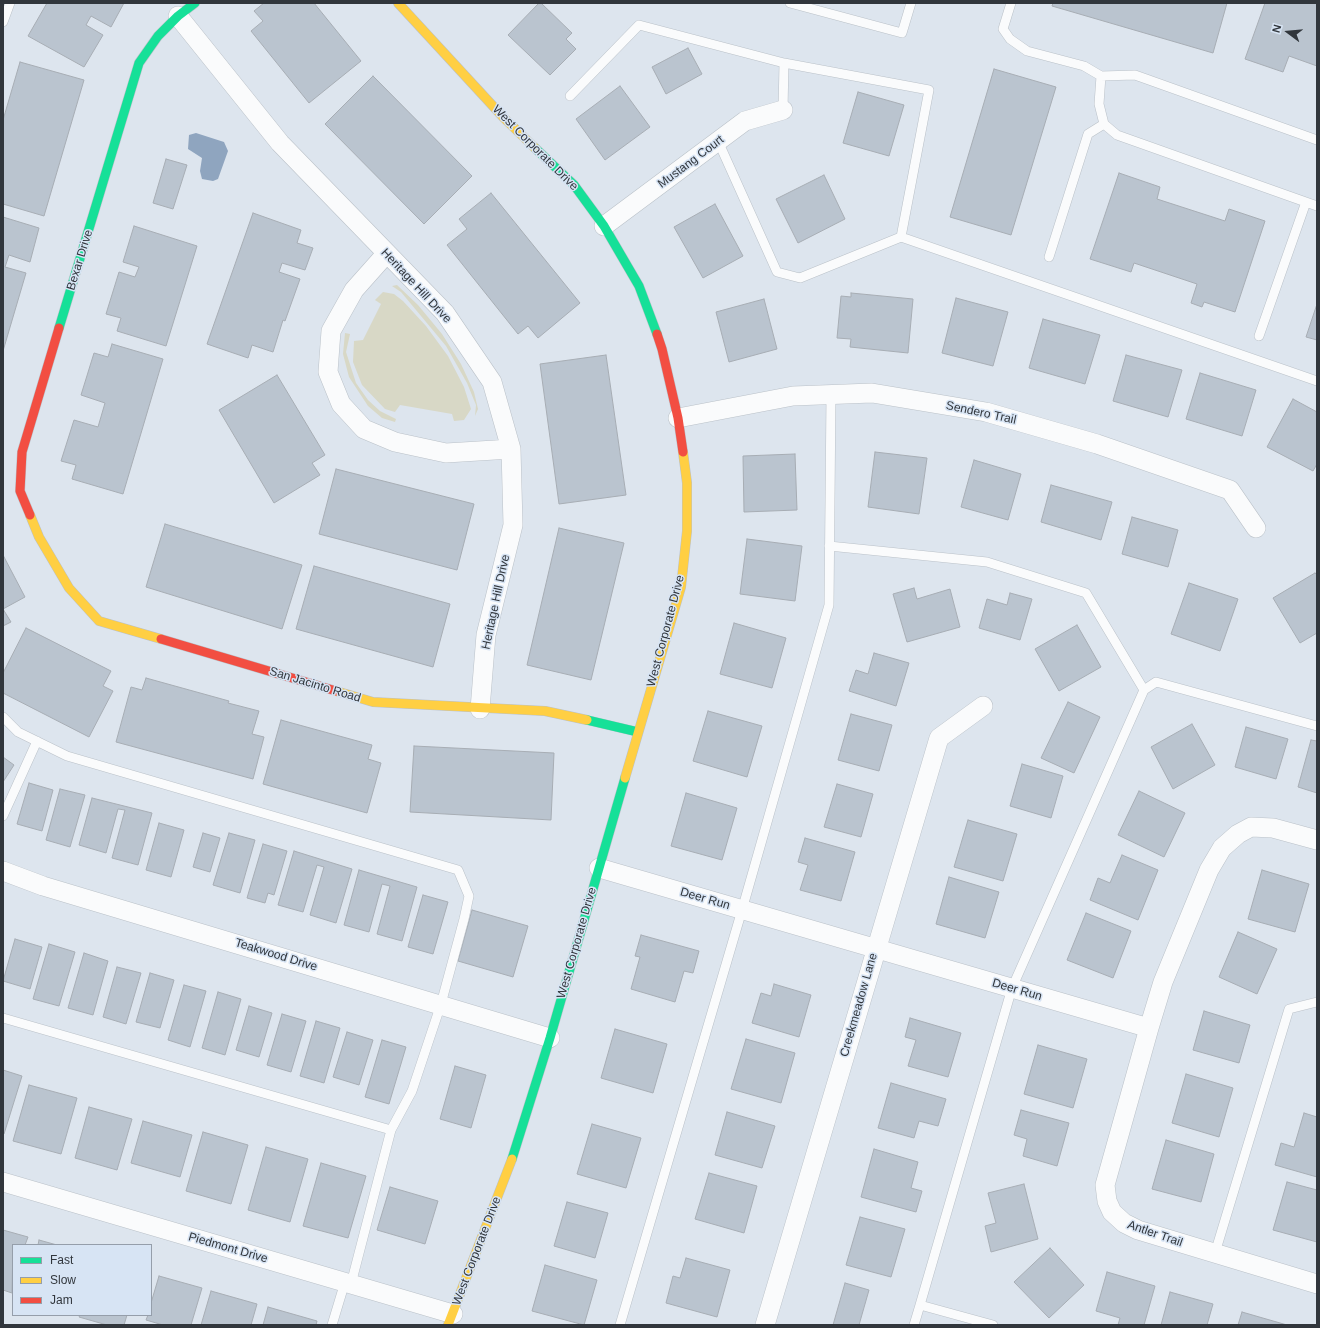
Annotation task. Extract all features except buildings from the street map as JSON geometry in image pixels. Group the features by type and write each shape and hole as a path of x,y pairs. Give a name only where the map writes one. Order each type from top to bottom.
{"street":[{"name":"Bexar Drive","path":"39,537 20,491 22,452 139,63 158,36 178,16 196,3"},
{"name":"West Corporate Drive","path":"398,3 504,118 574,185 604,226 639,286 662,349 678,418 687,483 687,531 681,587 550,1038 508,1170 450,1319"},
{"name":"Heritage Hill Drive","path":"178,16 280,143 386,254 445,313 492,382 511,448 513,525 486,635 480,709"},
{"name":"Mustang Court","path":"604,226 745,121 783,110"},
{"path":"386,254 354,290 331,331 328,372 341,404 364,429 395,442 446,453 511,448"},
{"name":"Sendero Trail","path":"678,418 793,396 872,393 986,412 1097,444 1230,490 1256,528"},
{"name":"San Jacinto Road","path":"39,537 69,588 99,621 373,702 480,709 545,711 638,732"},
{"name":"Creekmeadow Lane","path":"766,1325 939,738 983,706"},
{"path":"1148,1028 1163,982 1209,870 1222,848 1238,834 1251,827 1273,828 1317,840"},
{"name":"Deer Run","path":"599,868 1148,1028"},
{"name":"Teakwood Drive","path":"3,871 43,886 441,1004 550,1038"},
{"name":"Antler Trail","path":"1148,1028 1105,1185 1107,1201 1112,1212 1124,1223 1138,1230 1317,1284"},
{"name":"Piedmont Drive","path":"3,1182 348,1283 450,1319"}],"lane":[{"path":"3,22 10,3"},
{"path":"790,3 902,33 911,3"},
{"path":"1011,3 1003,29 1010,39 1027,51 1084,66 1101,76 1135,75 1317,140"},
{"path":"570,96 639,25 784,63 929,90 902,237"},
{"path":"783,110 784,63"},
{"path":"1101,76 1099,104 1104,124 1117,135 1317,206"},
{"path":"1049,257 1088,134 1104,124"},
{"path":"718,141 777,272 800,278 902,237 1317,381"},
{"path":"1259,336 1306,202"},
{"path":"620,1325 742,910 829,605 831,395"},
{"path":"829,546 986,562 1086,593 1144,690"},
{"path":"914,1325 1012,988 1144,690 1156,682 1317,726"},
{"path":"3,717 18,732 67,756 458,870 469,896 441,1004 412,1091 391,1130 348,1283 332,1325"},
{"path":"3,816 37,741"},
{"path":"1215,1253 1289,1009 1317,1002"},
{"path":"3,1018 391,1130"},
{"path":"920,1305 993,1325"}],"green space":[{"path":"397,285 418,305 442,334 461,364 474,392 478,409 475,416 476,405 467,383 446,346 401,292 392,286"},
{"path":"383,292 394,294 403,301 426,326 448,356 464,387 471,409 464,420 454,421 452,414 400,405 395,412 385,409 362,385 353,362 354,341 363,340 381,304 375,300"},
{"path":"345,333 350,334 346,352 356,383 368,400 380,411 396,419 395,422 382,418 368,406 349,377 343,354"}],"water":[{"path":"196,133 224,142 228,151 218,179 213,181 202,179 200,171 202,158 188,149 189,135"}],"traffic: fast":[{"path":"59,328 139,63 158,36 178,16 195,3"},
{"path":"535,148 574,185 604,226 639,286 657,334"},
{"path":"587,720 638,732"},
{"path":"512,1159 550,1038 625,778"}],"traffic: slow":[{"path":"398,3 504,118 535,148"},
{"path":"625,778 681,587 687,531 687,483 683,452"},
{"path":"30,515 39,537 69,588 99,621 161,639"},
{"path":"336,691 373,702 545,711 587,720"},
{"path":"448,1325 512,1159"}],"traffic: jam":[{"path":"30,515 20,491 22,452 59,328"},
{"path":"657,334 662,349 678,418 683,452"},
{"path":"161,639 336,691"}]}
